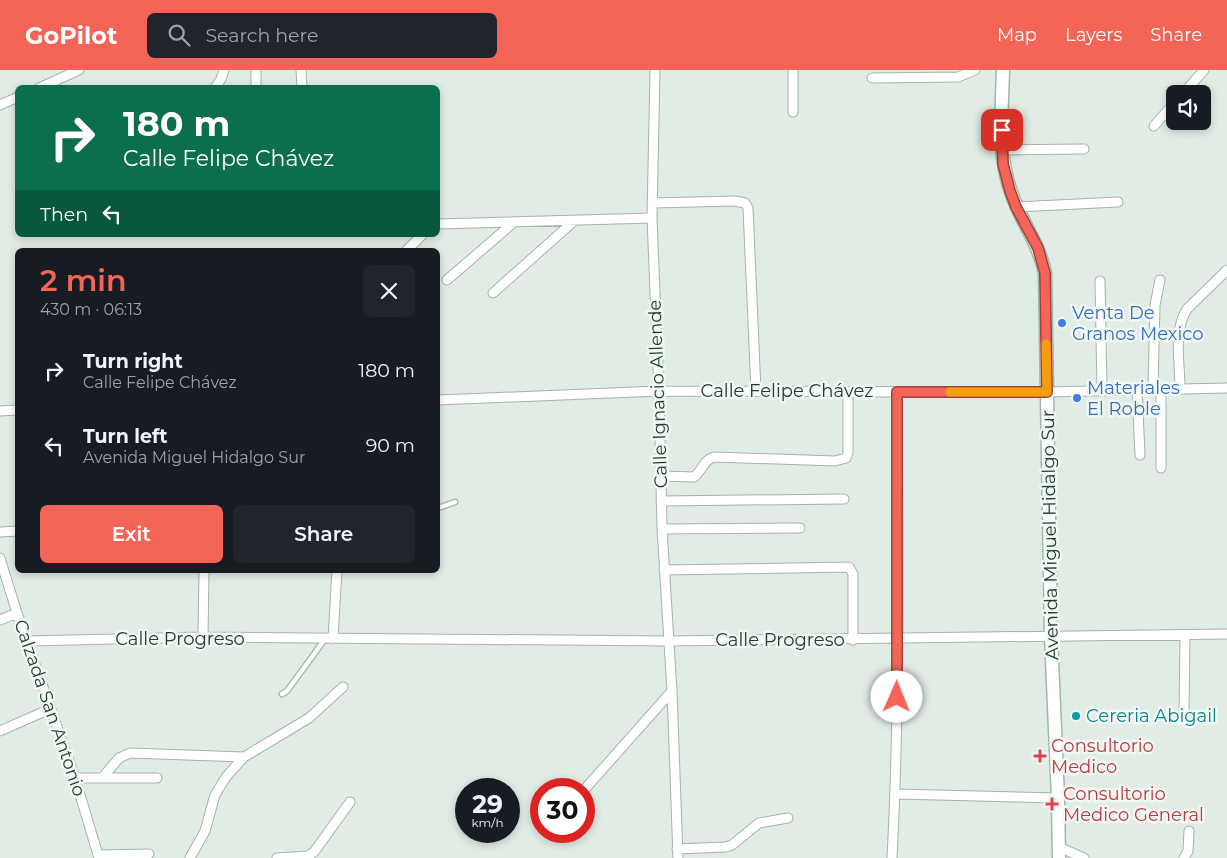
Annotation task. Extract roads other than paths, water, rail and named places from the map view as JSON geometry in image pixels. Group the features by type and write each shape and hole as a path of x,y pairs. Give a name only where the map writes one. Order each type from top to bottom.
{"main road":[{"name":"Avenida Miguel Hidalgo Sur","path":"1002,70 1003,164 1016,207 1038,248 1045,273 1051,636 1059,853"}],"street":[{"path":"46,85 79,70"},
{"path":"216,85 224,70"},
{"path":"256,70 256,85"},
{"path":"301,70 302,85"},
{"name":"Calle Ignacio Allende","path":"655,70 652,218 662,529 672,691 677,853"},
{"path":"793,70 793,112"},
{"path":"872,78 958,77 975,70"},
{"path":"1191,85 1204,70"},
{"path":"0,104 15,98"},
{"path":"1154,126 1166,112"},
{"path":"1002,150 1084,149"},
{"path":"652,203 734,201 745,203 748,208 756,391"},
{"path":"1016,207 1118,202"},
{"path":"440,224 652,218"},
{"path":"493,293 574,221"},
{"path":"446,280 513,223"},
{"path":"409,248 420,237"},
{"path":"1180,388 1179,334 1183,316 1227,270"},
{"path":"1160,280 1155,305 1161,468"},
{"path":"1100,281 1102,390"},
{"name":"Calle Felipe Chávez","path":"440,400 659,391 1047,392 1157,388 1227,388"},
{"path":"1136,389 1140,455"},
{"path":"661,476 694,477 707,460 714,457 835,461 846,458 848,454 848,392"},
{"path":"892,858 896,794 898,639 897,392"},
{"path":"0,411 15,410"},
{"path":"661,501 844,499"},
{"path":"662,529 800,528"},
{"path":"0,532 15,532"},
{"name":"Calzada San Antonio","path":"0,558 17,613 75,778 98,857"},
{"path":"664,570 849,567 852,574 853,640"},
{"path":"204,573 204,637"},
{"path":"329,639 337,573"},
{"path":"0,620 17,613"},
{"name":"Calle Progreso","path":"27,640 204,637 668,641 1227,634"},
{"path":"1184,711 1186,635"},
{"path":"190,858 205,831 215,795 226,777 244,757 309,718 343,687"},
{"path":"595,778 672,691"},
{"path":"0,731 50,709"},
{"path":"103,777 119,758 130,753 244,757"},
{"path":"75,778 157,778"},
{"path":"896,794 1058,798"},
{"path":"277,858 308,856 314,852 350,802"},
{"path":"677,853 726,847 732,845 760,823 788,818"},
{"path":"1184,858 1188,850 1189,832"},
{"path":"1059,853 1084,858"},
{"path":"98,857 149,854"}],"lane":[{"path":"440,507 455,502"},
{"path":"282,694 329,639"}],"place":[{"name":"Venta De Granos Mexico","path":"1062,323"},
{"name":"Materiales El Roble","path":"1077,398"},
{"name":"Cereria Abigail","path":"1076,716"},
{"name":"Consultorio Medico","path":"1040,756"},
{"name":"Consultorio Medico General","path":"1052,804"}]}
